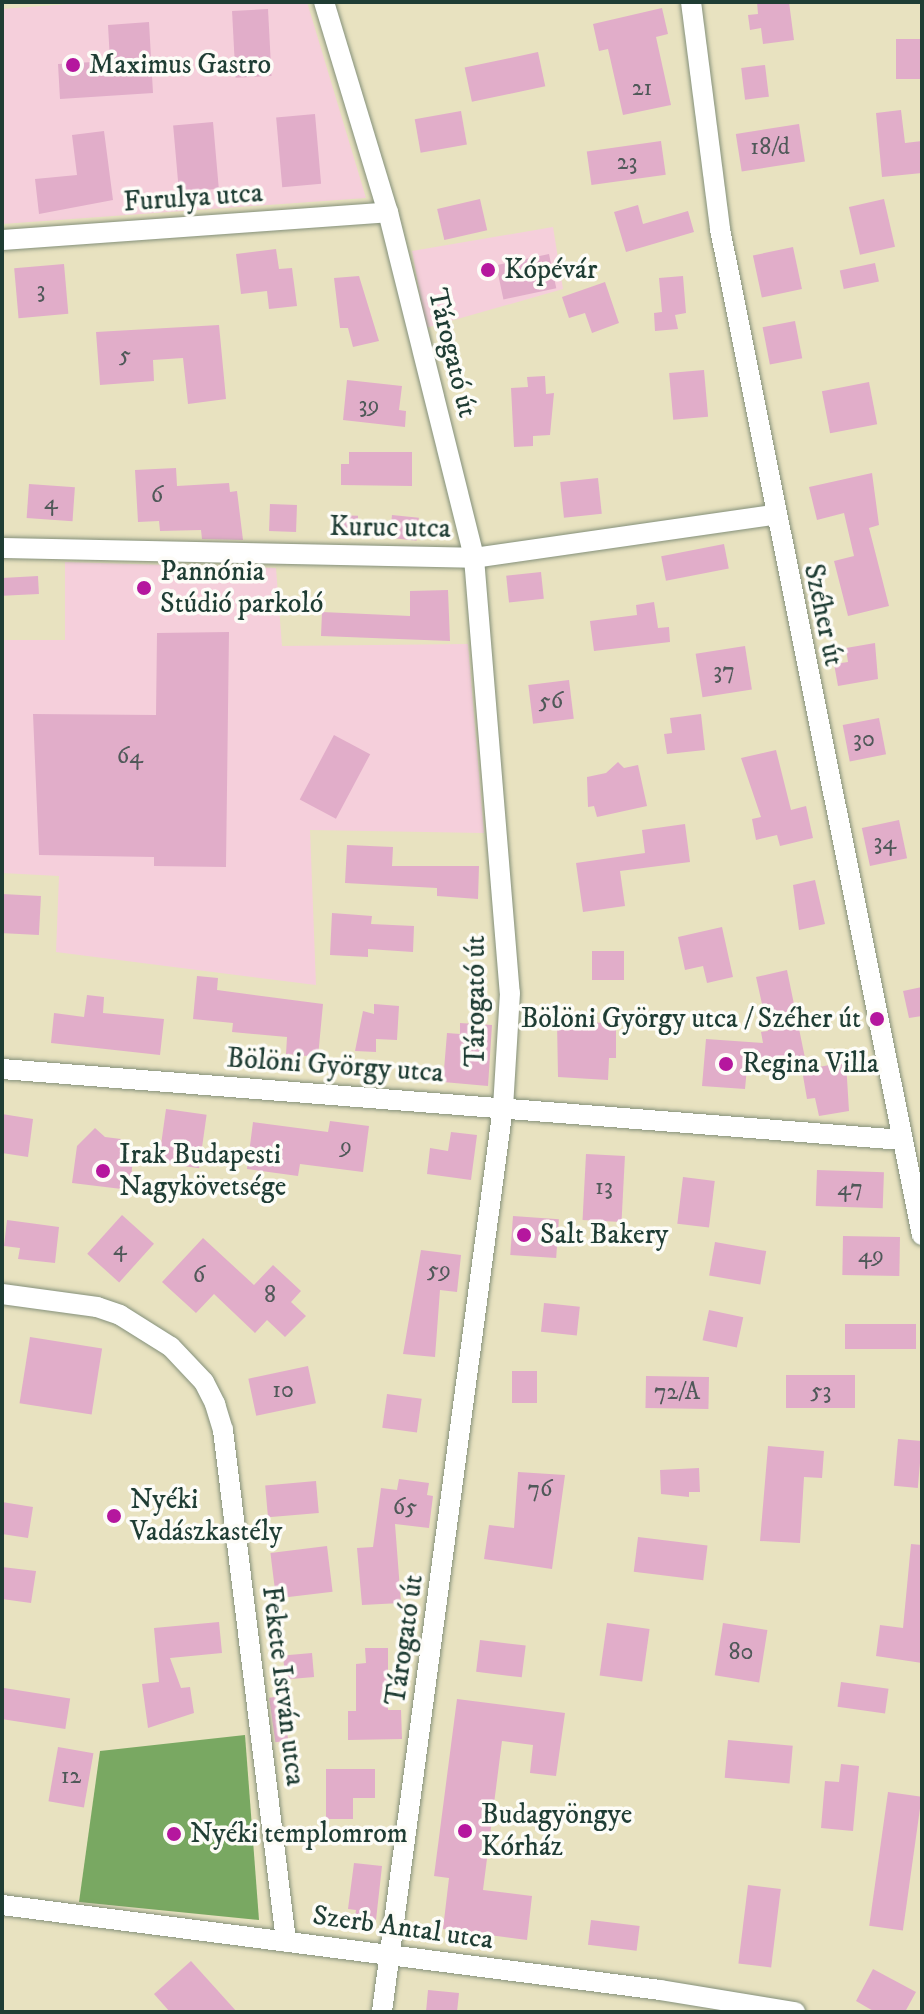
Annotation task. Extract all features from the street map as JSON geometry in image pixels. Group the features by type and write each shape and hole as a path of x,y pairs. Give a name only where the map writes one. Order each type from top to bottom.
{"street":[{"name":"Tárogató út","path":"324,2 388,212 474,558 510,993 503,1107 382,2012"},
{"name":"Széher út","path":"691,2 720,229 774,515 922,1235"},
{"name":"Furulya utca","path":"2,240 388,212"},
{"name":"Kuruc utca","path":"2,548 474,558 774,515"},
{"name":"Bölöni György utca","path":"2,1069 902,1140"},
{"name":"Fekete István utca","path":"2,1294 97,1307 120,1315 188,1363 215,1404 223,1430 286,1941"},
{"name":"Szerb Antal utca","path":"2,1905 795,2012"}],"shaded area":[{"path":"96,2 307,2 366,198 2,224 2,9"},
{"name":"Kópévár","path":"553,227 563,289 426,328 412,251"},
{"path":"65,562 276,568 282,646 468,644 484,833 310,830 316,985 56,952 59,876 2,873 2,640 65,640"}],"green space":[{"path":"245,1735 259,1920 79,1902 100,1751"}],"building":[{"path":"757,2 789,2 794,40 763,44 761,28 750,30 748,15 758,14"},
{"path":"662,8 668,34 656,37 671,105 623,115 608,49 599,51 593,24"},
{"path":"268,9 272,76 236,78 232,11"},
{"path":"149,22 153,93 60,99 58,64 110,61 108,25"},
{"path":"896,39 922,39 922,79 896,79"},
{"path":"538,52 545,86 472,102 465,68"},
{"path":"765,65 769,97 745,100 741,68"},
{"path":"901,110 905,143 922,141 922,173 882,177 876,113"},
{"path":"461,111 467,144 421,153 415,119"},
{"path":"315,114 321,184 282,187 276,117"},
{"path":"213,122 219,189 179,192 173,125"},
{"path":"799,124 805,162 742,172 736,134"},
{"path":"104,131 113,200 39,214 35,179 77,175 72,135"},
{"path":"661,141 666,175 591,185 587,151"},
{"path":"480,199 487,230 444,240 437,209"},
{"path":"884,199 895,247 860,255 849,207"},
{"path":"638,205 643,224 688,211 694,232 626,252 614,212"},
{"path":"793,247 802,289 762,298 753,256"},
{"path":"276,249 279,269 292,268 297,306 269,309 267,291 241,294 236,254"},
{"path":"549,254 556,288 503,299 496,265"},
{"path":"875,263 879,282 844,289 840,270"},
{"path":"64,264 68,314 19,318 14,268"},
{"path":"359,276 379,341 353,347 348,328 340,328 334,278"},
{"path":"683,276 686,313 675,315 678,329 655,331 654,313 662,312 659,278"},
{"path":"605,282 619,323 592,333 585,313 569,318 562,297"},
{"path":"795,321 802,358 770,365 763,327"},
{"path":"219,325 226,399 188,404 183,358 153,360 154,381 100,385 96,332"},
{"path":"704,370 708,417 673,420 669,373"},
{"path":"545,376 546,394 554,393 550,435 533,436 533,446 514,447 511,388 528,387 527,377"},
{"path":"347,380 402,386 399,410 406,411 405,427 343,420"},
{"path":"869,382 877,424 830,433 822,391"},
{"path":"349,452 412,452 412,486 341,485 341,464 349,464"},
{"path":"176,468 177,486 229,483 230,492 237,491 243,540 202,539 201,530 160,531 159,521 138,522 135,470"},
{"path":"872,473 879,525 869,528 889,606 848,616 834,561 854,556 844,513 817,520 809,487"},
{"path":"598,478 602,514 564,518 560,482"},
{"path":"29,484 75,487 73,521 27,518"},
{"path":"270,504 297,505 296,532 269,531"},
{"path":"333,515 358,516 357,537 332,536"},
{"path":"392,515 419,518 416,541 390,538"},
{"path":"724,544 729,569 666,581 661,556"},
{"path":"541,572 544,599 509,603 506,576"},
{"path":"38,576 39,594 3,596 2,578"},
{"path":"448,590 450,641 321,636 322,612 410,616 410,591"},
{"path":"654,602 658,628 669,627 670,642 594,651 590,621 637,615 636,605"},
{"path":"229,632 226,867 154,866 154,857 39,855 33,714 156,715 157,633"},
{"path":"875,643 878,679 838,686 834,664 848,662 846,648"},
{"path":"745,646 752,689 702,697 696,654"},
{"path":"569,680 574,719 533,724 528,685"},
{"path":"701,714 705,750 667,754 664,734 672,733 670,718"},
{"path":"879,718 886,754 850,761 843,725"},
{"path":"334,735 370,754 336,819 300,799"},
{"path":"776,750 791,810 806,806 813,838 780,846 777,835 756,840 752,819 761,817 741,758"},
{"path":"618,762 624,768 638,765 647,806 597,817 594,806 588,807 587,777 606,773"},
{"path":"899,820 907,858 870,866 862,828"},
{"path":"685,824 690,862 620,871 625,906 583,912 576,863 645,853 642,830"},
{"path":"347,845 393,847 392,866 479,866 478,899 437,896 437,888 345,883"},
{"path":"815,880 825,924 799,930 793,885"},
{"path":"2,894 41,896 39,935 2,933"},
{"path":"332,913 372,916 371,924 414,926 413,952 368,949 368,957 330,955"},
{"path":"722,927 733,977 707,983 703,966 685,970 678,937"},
{"path":"592,951 624,951 624,980 592,980"},
{"path":"787,970 805,1058 747,1068 745,1089 702,1086 706,1039 763,1043 761,1032 768,1031 756,977"},
{"path":"197,976 218,978 217,990 323,1004 318,1057 286,1054 287,1037 232,1032 233,1023 193,1019"},
{"path":"922,987 922,1016 909,1018 903,991"},
{"path":"87,995 104,997 103,1013 164,1019 160,1055 51,1043 54,1013 84,1017"},
{"path":"374,1004 399,1006 397,1040 376,1039 376,1052 355,1051 363,1011 374,1014"},
{"path":"557,1022 616,1023 616,1058 609,1058 608,1080 558,1077"},
{"path":"460,1023 492,1025 488,1086 443,1082 447,1033 460,1034"},
{"path":"846,1062 849,1111 819,1116 815,1098 807,1099 802,1070"},
{"path":"166,1109 207,1115 199,1168 158,1162"},
{"path":"2,1114 33,1119 28,1157 2,1153"},
{"path":"330,1121 369,1126 363,1172 300,1164 298,1176 247,1169 253,1122 328,1132"},
{"name":"Irak Budapesti Nagykövetsége","path":"95,1128 105,1137 121,1139 120,1157 133,1158 130,1190 72,1183 77,1146"},
{"path":"451,1132 477,1135 471,1180 427,1174 430,1148 448,1151"},
{"path":"586,1154 625,1156 621,1222 583,1220"},
{"path":"817,1170 884,1172 883,1208 816,1206"},
{"path":"683,1177 715,1181 709,1228 677,1224"},
{"path":"122,1215 154,1244 119,1282 87,1254"},
{"path":"513,1216 559,1219 556,1258 510,1255"},
{"path":"7,1220 59,1227 55,1263 18,1259 20,1248 4,1246"},
{"path":"843,1236 900,1237 899,1276 842,1275"},
{"path":"203,1238 254,1285 273,1265 301,1291 291,1302 306,1316 285,1337 267,1320 255,1333 214,1294 196,1313 162,1282"},
{"path":"715,1242 766,1251 760,1285 709,1275"},
{"path":"421,1250 461,1255 457,1292 440,1290 435,1357 403,1354"},
{"path":"544,1303 580,1307 577,1336 541,1332"},
{"path":"709,1310 743,1317 737,1348 703,1340"},
{"path":"845,1324 916,1324 916,1349 845,1349"},
{"path":"30,1337 102,1348 92,1415 20,1403"},
{"path":"308,1366 316,1403 256,1416 248,1379"},
{"path":"512,1371 537,1371 537,1403 512,1403"},
{"path":"786,1375 855,1375 855,1408 786,1408"},
{"path":"646,1376 709,1377 708,1409 645,1408"},
{"path":"387,1394 422,1399 417,1433 382,1428"},
{"path":"898,1439 922,1441 918,1488 894,1486"},
{"path":"768,1446 824,1451 822,1478 804,1477 800,1543 760,1541"},
{"path":"699,1468 700,1492 689,1492 689,1497 661,1494 660,1470"},
{"path":"518,1472 565,1475 552,1569 484,1559 489,1525 514,1528"},
{"path":"399,1479 429,1483 427,1495 433,1496 429,1528 395,1524 401,1603 362,1605 357,1548 373,1547 381,1488 397,1490"},
{"path":"316,1481 319,1513 268,1517 265,1485"},
{"path":"2,1502 33,1507 28,1538 2,1534"},
{"path":"638,1537 707,1546 703,1580 634,1572"},
{"path":"911,1544 922,1545 922,1663 876,1656 880,1625 903,1628"},
{"path":"327,1546 333,1592 276,1599 270,1553"},
{"path":"2,1567 36,1571 31,1603 2,1599"},
{"path":"219,1622 222,1653 170,1658 181,1688 190,1687 194,1713 148,1728 142,1684 159,1682 154,1628"},
{"path":"607,1623 650,1629 642,1681 600,1675"},
{"path":"723,1623 767,1630 759,1682 715,1675"},
{"path":"480,1640 526,1646 522,1677 476,1672"},
{"path":"365,1648 388,1648 388,1710 401,1710 402,1739 348,1740 348,1711 356,1711 356,1664 366,1663"},
{"path":"312,1653 314,1677 285,1679 283,1656"},
{"path":"841,1682 889,1689 885,1713 838,1707"},
{"path":"4,1688 70,1698 65,1729 2,1719"},
{"path":"282,1696 288,1741 275,1742 269,1698"},
{"name":"Budagyöngye Kórház","path":"457,1699 565,1713 556,1776 530,1773 533,1745 502,1741 483,1890 532,1896 527,1940 443,1929 449,1878 434,1876"},
{"path":"728,1740 793,1746 789,1784 725,1778"},
{"path":"58,1747 93,1753 84,1807 48,1801"},
{"path":"841,1764 859,1766 853,1831 821,1828 825,1781 839,1782"},
{"path":"326,1769 375,1769 375,1798 353,1798 353,1819 326,1819"},
{"path":"888,1792 922,1797 903,1930 869,1926"},
{"path":"354,1863 382,1866 376,1920 355,1917 356,1910 348,1909"},
{"path":"748,1885 781,1889 771,1967 738,1963"},
{"path":"591,1920 640,1926 637,1951 588,1945"},
{"path":"191,1961 237,2012 170,2012 154,1994"},
{"path":"873,1969 916,1992 905,2012 875,2012 856,2001"},
{"path":"428,1990 459,1993 457,2012 426,2012"}],"place":[{"name":"Maximus Gastro","path":"73,65"},
{"name":"Kópévár","path":"488,270"},
{"name":"Pannónia Stúdió parkoló","path":"144,588"},
{"name":"Bölöni György utca / Széher út","path":"877,1019"},
{"name":"Regina Villa","path":"726,1064"},
{"name":"Irak Budapesti Nagykövetsége","path":"103,1171"},
{"name":"Salt Bakery","path":"524,1235"},
{"name":"Nyéki Vadászkastély","path":"114,1516"},
{"name":"Budagyöngye Kórház","path":"465,1831"},
{"name":"Nyéki templomrom","path":"174,1834"}]}
